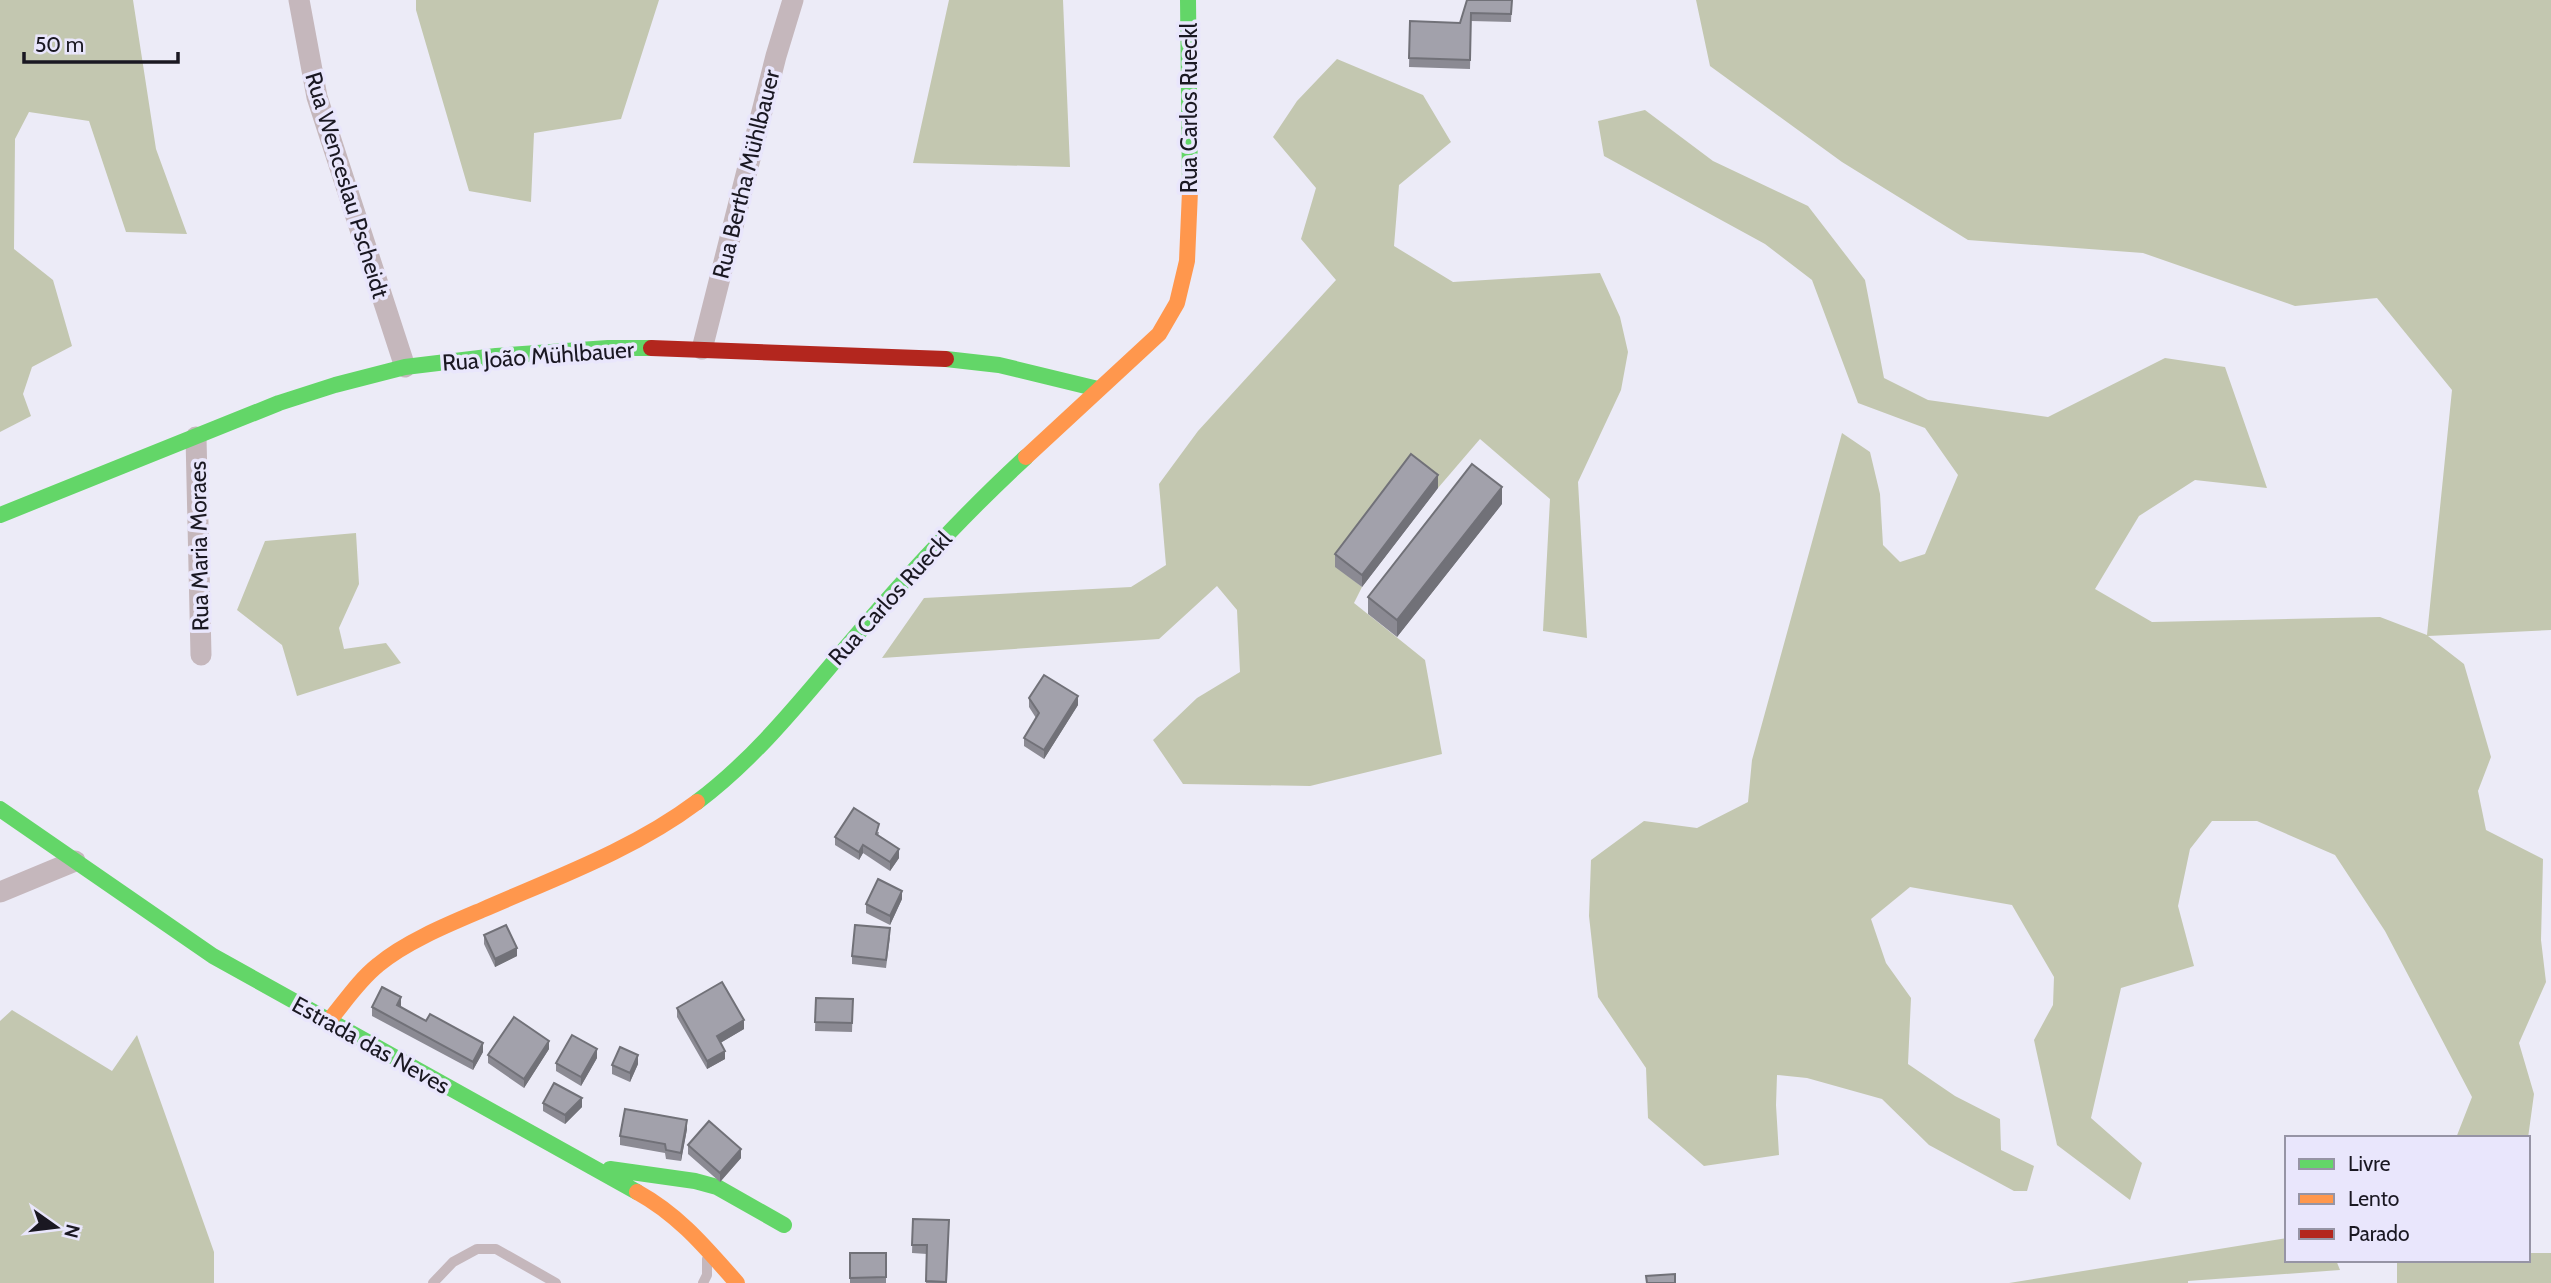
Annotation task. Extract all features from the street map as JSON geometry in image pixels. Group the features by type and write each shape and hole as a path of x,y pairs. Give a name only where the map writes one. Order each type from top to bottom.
{"street":[{"name":"Rua Wenceslau Pscheidt","path":"299,0 317,97 405,368"},
{"name":"Rua Bertha Mühlbauer","path":"702,349 793,0"},
{"name":"Rua Carlos Rueckl","path":"328,1022 378,965 398,952 456,921 627,845 677,817 720,785 775,730 898,587 976,503 1159,334 1169,319 1182,288 1187,261 1190,193 1188,0"},
{"name":"Rua João Mühlbauer","path":"0,515 278,403 335,385 405,368 561,351 608,348 702,349 941,358 999,365 1098,389"},
{"name":"Rua Maria Moraes","path":"196,437 201,655"},
{"name":"Estrada das Neves","path":"0,809 203,950 328,1022 662,1205 691,1230 737,1283"},
{"path":"0,891 75,861"},
{"path":"596,1168 695,1181 717,1187 784,1225"}],"lane":[{"path":"703,1283 707,1275 707,1248"},
{"path":"433,1283 453,1262 477,1250 496,1249 556,1283"}],"green space":[{"path":"0,0 133,0 156,149 187,234 126,232 89,121 29,112 15,139 14,249 53,280 72,346 32,367 23,394 31,416 0,432"},
{"path":"416,0 659,0 621,119 534,133 531,202 469,191 416,10"},
{"path":"949,0 1063,0 1070,167 913,163"},
{"path":"1696,0 2551,0 2551,630 2428,636 2464,664 2491,757 2478,791 2486,830 2543,859 2541,940 2546,982 2519,1043 2534,1094 2528,1136 2457,1136 2472,1097 2385,931 2335,855 2257,821 2212,821 2190,849 2178,906 2194,966 2121,988 2091,1118 2142,1163 2130,1200 2057,1145 2034,1040 2053,1005 2054,977 2012,905 1910,887 1871,919 1886,963 1911,998 1908,1064 1955,1096 2000,1119 2001,1150 2034,1166 2027,1191 2014,1191 1929,1145 1882,1099 1807,1078 1777,1075 1779,1155 1704,1166 1648,1118 1646,1068 1598,997 1589,916 1591,860 1644,821 1697,828 1748,802 1752,760 1842,433 1870,452 1880,494 1883,545 1900,562 1925,554 1958,475 1925,428 1858,403 1812,280 1765,244 1604,156 1598,121 1645,110 1713,161 1808,206 1865,280 1884,378 1928,400 2048,417 2165,358 2225,367 2267,488 2195,480 2139,516 2095,589 2152,622 2380,617 2427,635 2452,390 2377,298 2295,306 2143,253 1968,240 1842,162 1710,66"},
{"path":"1337,59 1423,95 1451,142 1399,185 1394,246 1453,282 1600,273 1620,317 1628,352 1621,390 1578,482 1587,638 1543,631 1550,499 1480,439 1438,488 1412,467 1335,566 1362,587 1354,603 1425,660 1442,754 1310,786 1183,784 1153,740 1197,698 1240,672 1237,610 1217,586 1159,639 882,658 924,598 1131,587 1166,565 1159,484 1198,431 1336,280 1301,239 1316,188 1273,137 1297,101"},
{"path":"356,533 359,584 339,628 344,649 386,643 401,663 297,696 282,645 237,610 265,541"},
{"path":"12,1010 112,1071 137,1035 214,1252 214,1283 0,1283 0,1021"},
{"path":"2285,1238 2285,1262 2337,1262 2340,1270 2188,1283 2009,1283"},
{"path":"2530,1253 2551,1253 2551,1283 2397,1283 2397,1262 2530,1262"}],"building":[{"path":"1467,0 1512,0 1511,14 1471,13 1470,60 1409,58 1410,21 1460,23"},
{"path":"1411,454 1438,475 1362,575 1335,554"},
{"path":"1472,464 1502,487 1397,620 1368,597"},
{"path":"1044,675 1078,696 1044,750 1024,738 1039,713 1029,698"},
{"path":"854,808 879,824 876,834 899,849 890,862 863,845 859,852 835,837"},
{"path":"878,879 902,891 890,916 866,904"},
{"path":"506,925 517,948 495,959 484,935"},
{"path":"855,925 890,928 886,960 852,956"},
{"path":"722,982 744,1020 717,1036 725,1051 707,1061 677,1008"},
{"path":"382,987 401,997 397,1005 426,1021 430,1014 483,1043 473,1062 372,1007"},
{"path":"816,998 853,999 852,1023 815,1022"},
{"path":"514,1017 549,1041 524,1079 488,1055"},
{"path":"572,1035 597,1049 581,1077 556,1063"},
{"path":"620,1047 638,1055 630,1073 612,1065"},
{"path":"554,1083 582,1098 565,1115 543,1103"},
{"path":"625,1109 687,1120 681,1153 666,1150 665,1144 620,1136"},
{"path":"709,1121 741,1149 720,1173 688,1145"},
{"path":"913,1219 949,1220 946,1282 926,1281 927,1245 912,1245"},
{"path":"850,1253 886,1253 886,1277 850,1278"},
{"path":"1675,1274 1675,1283 1647,1283 1646,1276"}],"traffic: fast":[{"path":"1188,0 1190,191"},
{"path":"0,515 279,403 405,367 496,356 608,348 651,348"},
{"path":"946,359 999,365 1098,389"},
{"path":"697,802 759,747 913,571 1026,457"},
{"path":"0,809 213,956 637,1192"},
{"path":"610,1169 695,1181 717,1187 784,1225"}],"traffic: slow":[{"path":"1026,457 1159,334 1177,303 1187,261 1190,191"},
{"path":"328,1022 364,978 378,965 414,941 620,849 647,835 697,802"},
{"path":"637,1192 679,1222 737,1283"}],"traffic: jam":[{"path":"651,348 946,359"}]}
